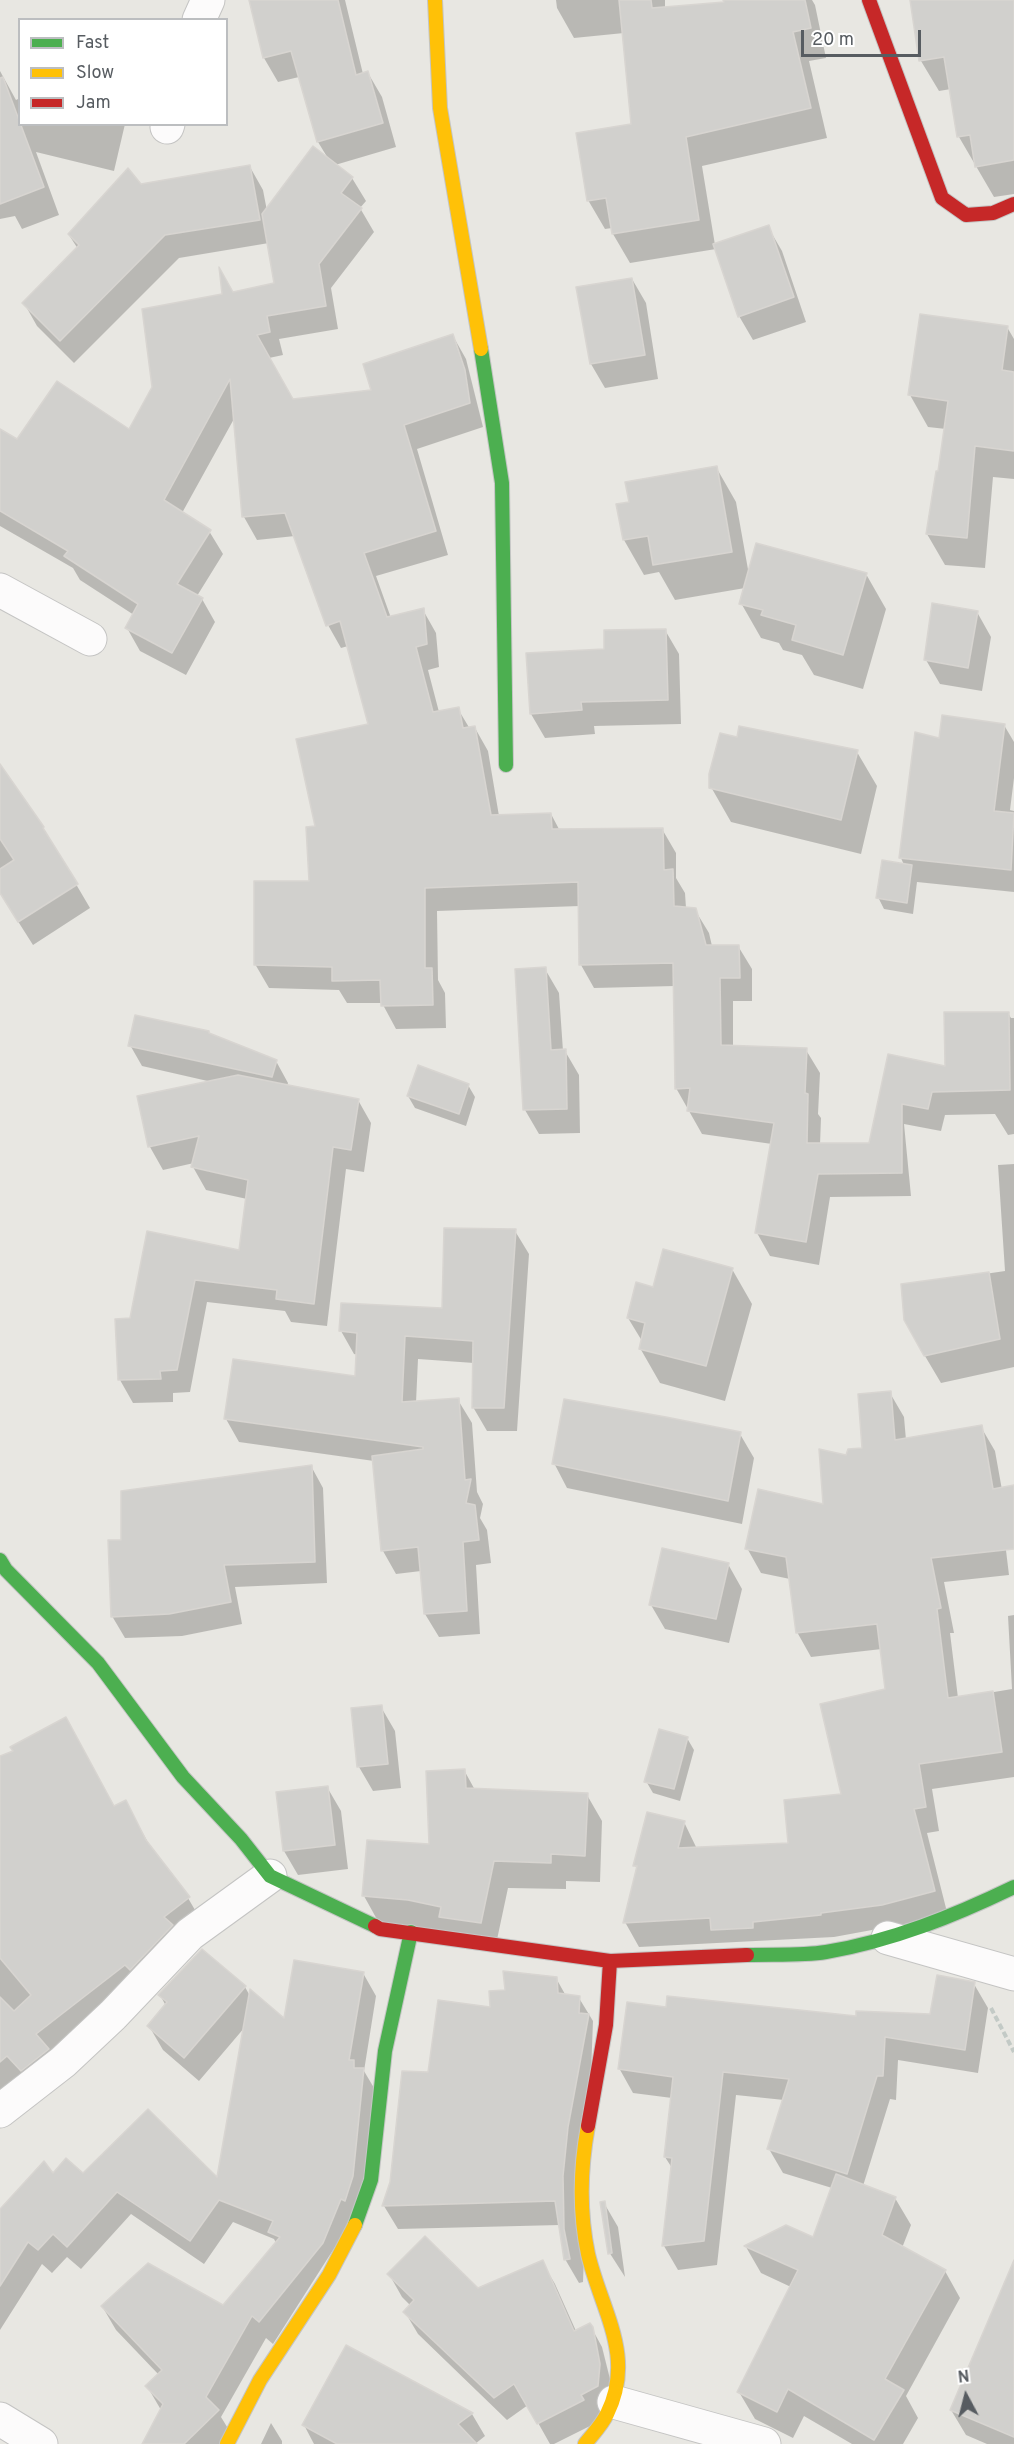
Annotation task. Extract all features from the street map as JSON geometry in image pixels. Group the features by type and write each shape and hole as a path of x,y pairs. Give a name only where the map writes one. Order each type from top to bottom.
{"street":[{"path":"200,18 208,0"},
{"path":"435,0 440,108 502,483 506,765"},
{"path":"869,0 942,198 966,215 993,213 1014,204"},
{"path":"0,590 90,639"},
{"path":"0,1560 6,1570 98,1663 183,1777 241,1839 270,1876 380,1929 610,1961 824,1952 888,1938 964,1911 1014,1887"},
{"path":"0,2111 63,2062 113,2015 190,1934 270,1876"},
{"path":"227,2444 260,2380 329,2275 359,2218 371,2180 385,2051 411,1932"},
{"path":"888,1938 1014,1974"},
{"path":"585,2444 604,2423 614,2402 619,2376 619,2350 615,2331 588,2253 580,2192 584,2142 605,2033 610,1961"},
{"path":"614,2402 764,2444"},
{"path":"0,2419 41,2444"}],"building":[{"path":"249,0 338,0 356,75 368,71 383,123 317,142 291,51 263,58"},
{"path":"619,0 651,0 652,8 724,2 723,0 805,0 811,28 793,32 811,108 686,137 699,220 612,234 606,198 587,201 576,133 631,124"},
{"path":"910,0 1014,0 1014,160 975,167 970,135 957,137 944,57 919,61"},
{"path":"3,77 18,117 18,126 21,126 44,187 0,204 0,78"},
{"path":"313,146 353,177 341,193 362,208 319,264 326,306 267,316 270,332 257,335 293,399 371,390 363,364 453,334 465,370 470,403 404,425 436,531 364,553 387,617 424,608 427,644 416,647 433,712 459,707 463,728 475,726 491,815 551,813 552,829 663,828 664,870 673,869 674,906 696,908 706,945 739,945 740,978 720,978 721,1045 807,1048 805,1093 808,1094 807,1143 869,1143 888,1054 945,1066 944,1012 1009,1012 1010,1090 932,1092 928,1109 902,1104 902,1173 818,1174 806,1242 755,1233 774,1123 687,1111 690,1088 675,1089 673,963 579,965 578,882 425,888 425,968 432,968 433,1005 381,1006 380,980 332,981 332,967 254,965 254,881 309,881 306,827 315,826 296,739 368,724 340,621 326,626 285,513 242,517 230,379 164,500 211,530 177,584 203,598 172,653 125,628 138,604 64,556 68,551 0,511 0,429 17,439 57,381 129,429 152,387 142,309 222,294 219,267 233,292 274,283 262,214"},
{"path":"250,165 260,220 165,235 60,341 22,303 79,245 68,234 128,168 141,184"},
{"path":"769,225 794,297 738,317 713,244"},
{"path":"632,278 645,355 590,364 576,287"},
{"path":"920,314 1008,326 1002,370 1014,372 1014,451 975,446 967,538 926,534 948,401 908,395"},
{"path":"717,466 732,552 653,565 648,536 623,540 616,504 629,502 625,482"},
{"path":"756,543 867,573 843,655 792,640 796,625 761,615 763,610 739,604"},
{"path":"932,603 978,611 968,668 924,660"},
{"path":"666,629 668,700 581,702 582,710 530,714 526,653 604,649 604,630"},
{"path":"942,715 1005,724 994,811 1014,813 1011,870 899,858 915,732 939,738"},
{"path":"739,726 858,750 841,820 709,788 709,774 720,733 737,737"},
{"path":"0,764 44,827 78,884 18,922 0,893 0,869 14,860 0,839"},
{"path":"882,860 912,865 907,903 876,898"},
{"path":"546,967 551,1050 566,1049 567,1109 523,1110 515,969"},
{"path":"135,1015 209,1031 209,1033 277,1060 272,1077 128,1046"},
{"path":"418,1065 469,1084 459,1114 407,1096"},
{"path":"238,1075 359,1099 351,1150 333,1147 314,1304 276,1299 277,1290 195,1280 177,1370 160,1371 161,1379 118,1380 115,1319 130,1318 147,1231 239,1250 248,1180 191,1167 199,1136 148,1147 137,1096"},
{"path":"444,1228 516,1229 504,1408 472,1408 473,1341 405,1336 402,1402 459,1398 465,1480 471,1479 466,1503 475,1505 479,1540 463,1542 467,1611 424,1614 418,1547 381,1551 372,1456 423,1449 423,1447 224,1419 233,1359 355,1376 357,1333 339,1331 341,1303 442,1308"},
{"path":"663,1249 733,1268 706,1366 639,1349 645,1323 627,1318 636,1282 653,1287"},
{"path":"989,1272 1000,1339 924,1356 904,1320 901,1284"},
{"path":"891,1391 895,1440 982,1425 993,1489 1014,1485 1014,1549 931,1558 941,1608 937,1609 948,1698 993,1691 1002,1752 919,1764 926,1807 914,1809 935,1891 882,1905 821,1913 821,1915 753,1922 753,1928 711,1930 710,1918 623,1923 637,1866 633,1866 647,1812 685,1821 678,1848 788,1843 784,1800 841,1794 820,1704 885,1689 877,1624 796,1633 786,1557 745,1549 758,1489 823,1504 819,1449 846,1455 848,1449 862,1448 858,1394"},
{"path":"564,1399 741,1432 728,1501 552,1464"},
{"path":"312,1465 315,1562 224,1565 231,1602 169,1614 111,1617 108,1540 121,1540 121,1491"},
{"path":"662,1548 729,1563 716,1619 649,1605"},
{"path":"382,1705 388,1764 357,1767 351,1708"},
{"path":"66,1717 114,1806 126,1800 146,1840 190,1897 164,1917 173,1925 130,1970 125,1965 36,2034 49,2049 21,2071 7,2056 0,2062 0,1997 14,2011 31,1995 0,1958 0,1756 13,1751 10,1747"},
{"path":"659,1729 688,1737 674,1789 644,1782"},
{"path":"465,1769 466,1788 588,1793 585,1856 551,1854 551,1863 494,1861 481,1923 439,1917 441,1907 408,1900 362,1896 367,1840 429,1844 426,1771"},
{"path":"328,1786 335,1845 283,1851 276,1792"},
{"path":"202,1949 246,1986 184,2058 147,2026 167,2002 158,1995"},
{"path":"294,1960 364,1972 349,2060 354,2060 354,2068 364,2068 353,2176 345,2201 341,2199 323,2243 259,2322 252,2316 206,2397 219,2410 184,2444 142,2444 163,2404 145,2386 162,2370 101,2306 148,2263 223,2305 280,2237 268,2232 273,2221 219,2200 190,2241 117,2192 67,2247 53,2234 38,2250 28,2242 0,2286 0,2209 44,2161 53,2173 66,2158 83,2173 148,2109 217,2177 250,1989 284,2018"},
{"path":"503,1971 557,1977 558,1993 580,1996 579,2013 589,2014 568,2127 563,2176 564,2229 570,2259 564,2260 555,2201 382,2206 390,2182 402,2071 428,2072 438,2000 490,2007 489,1991 505,1990"},
{"path":"937,1975 975,1982 965,2050 885,2037 883,2076 877,2076 847,2174 767,2149 789,2079 723,2072 704,2241 662,2246 672,2158 664,2157 673,2077 618,2069 627,2002 666,2007 667,1996 856,2016 856,2011 930,2014"},
{"path":"836,2174 896,2197 882,2235 946,2270 885,2379 904,2390 874,2440 788,2389 777,2412 737,2392 798,2270 744,2246 786,2225 813,2237"},
{"path":"605,2201 612,2253 608,2254 600,2202"},
{"path":"425,2236 478,2288 543,2260 574,2331 590,2323 593,2327 600,2364 598,2386 581,2395 584,2400 537,2424 514,2384 494,2398 403,2312 414,2300 387,2274"},
{"path":"1014,2260 1014,2437 950,2410"},
{"path":"346,2345 473,2413 458,2424 477,2444 337,2444 302,2425"}],"traffic: fast":[{"path":"481,349 502,483 506,765"},
{"path":"0,1560 6,1570 98,1663 183,1777 241,1839 270,1876 375,1926"},
{"path":"747,1955 816,1953 875,1941 946,1917 1014,1887"},
{"path":"355,2225 371,2180 385,2051 411,1932"}],"traffic: slow":[{"path":"435,0 440,108 481,349"},
{"path":"585,2444 607,2414 615,2393 618,2372 613,2333 588,2254 583,2222 582,2174 588,2126"},
{"path":"227,2444 260,2380 329,2275 355,2225"}],"traffic: jam":[{"path":"869,0 942,198 966,215 993,213 1014,204"},
{"path":"375,1926 380,1929 610,1961 747,1955"},
{"path":"588,2126 606,2025 610,1961"}]}
